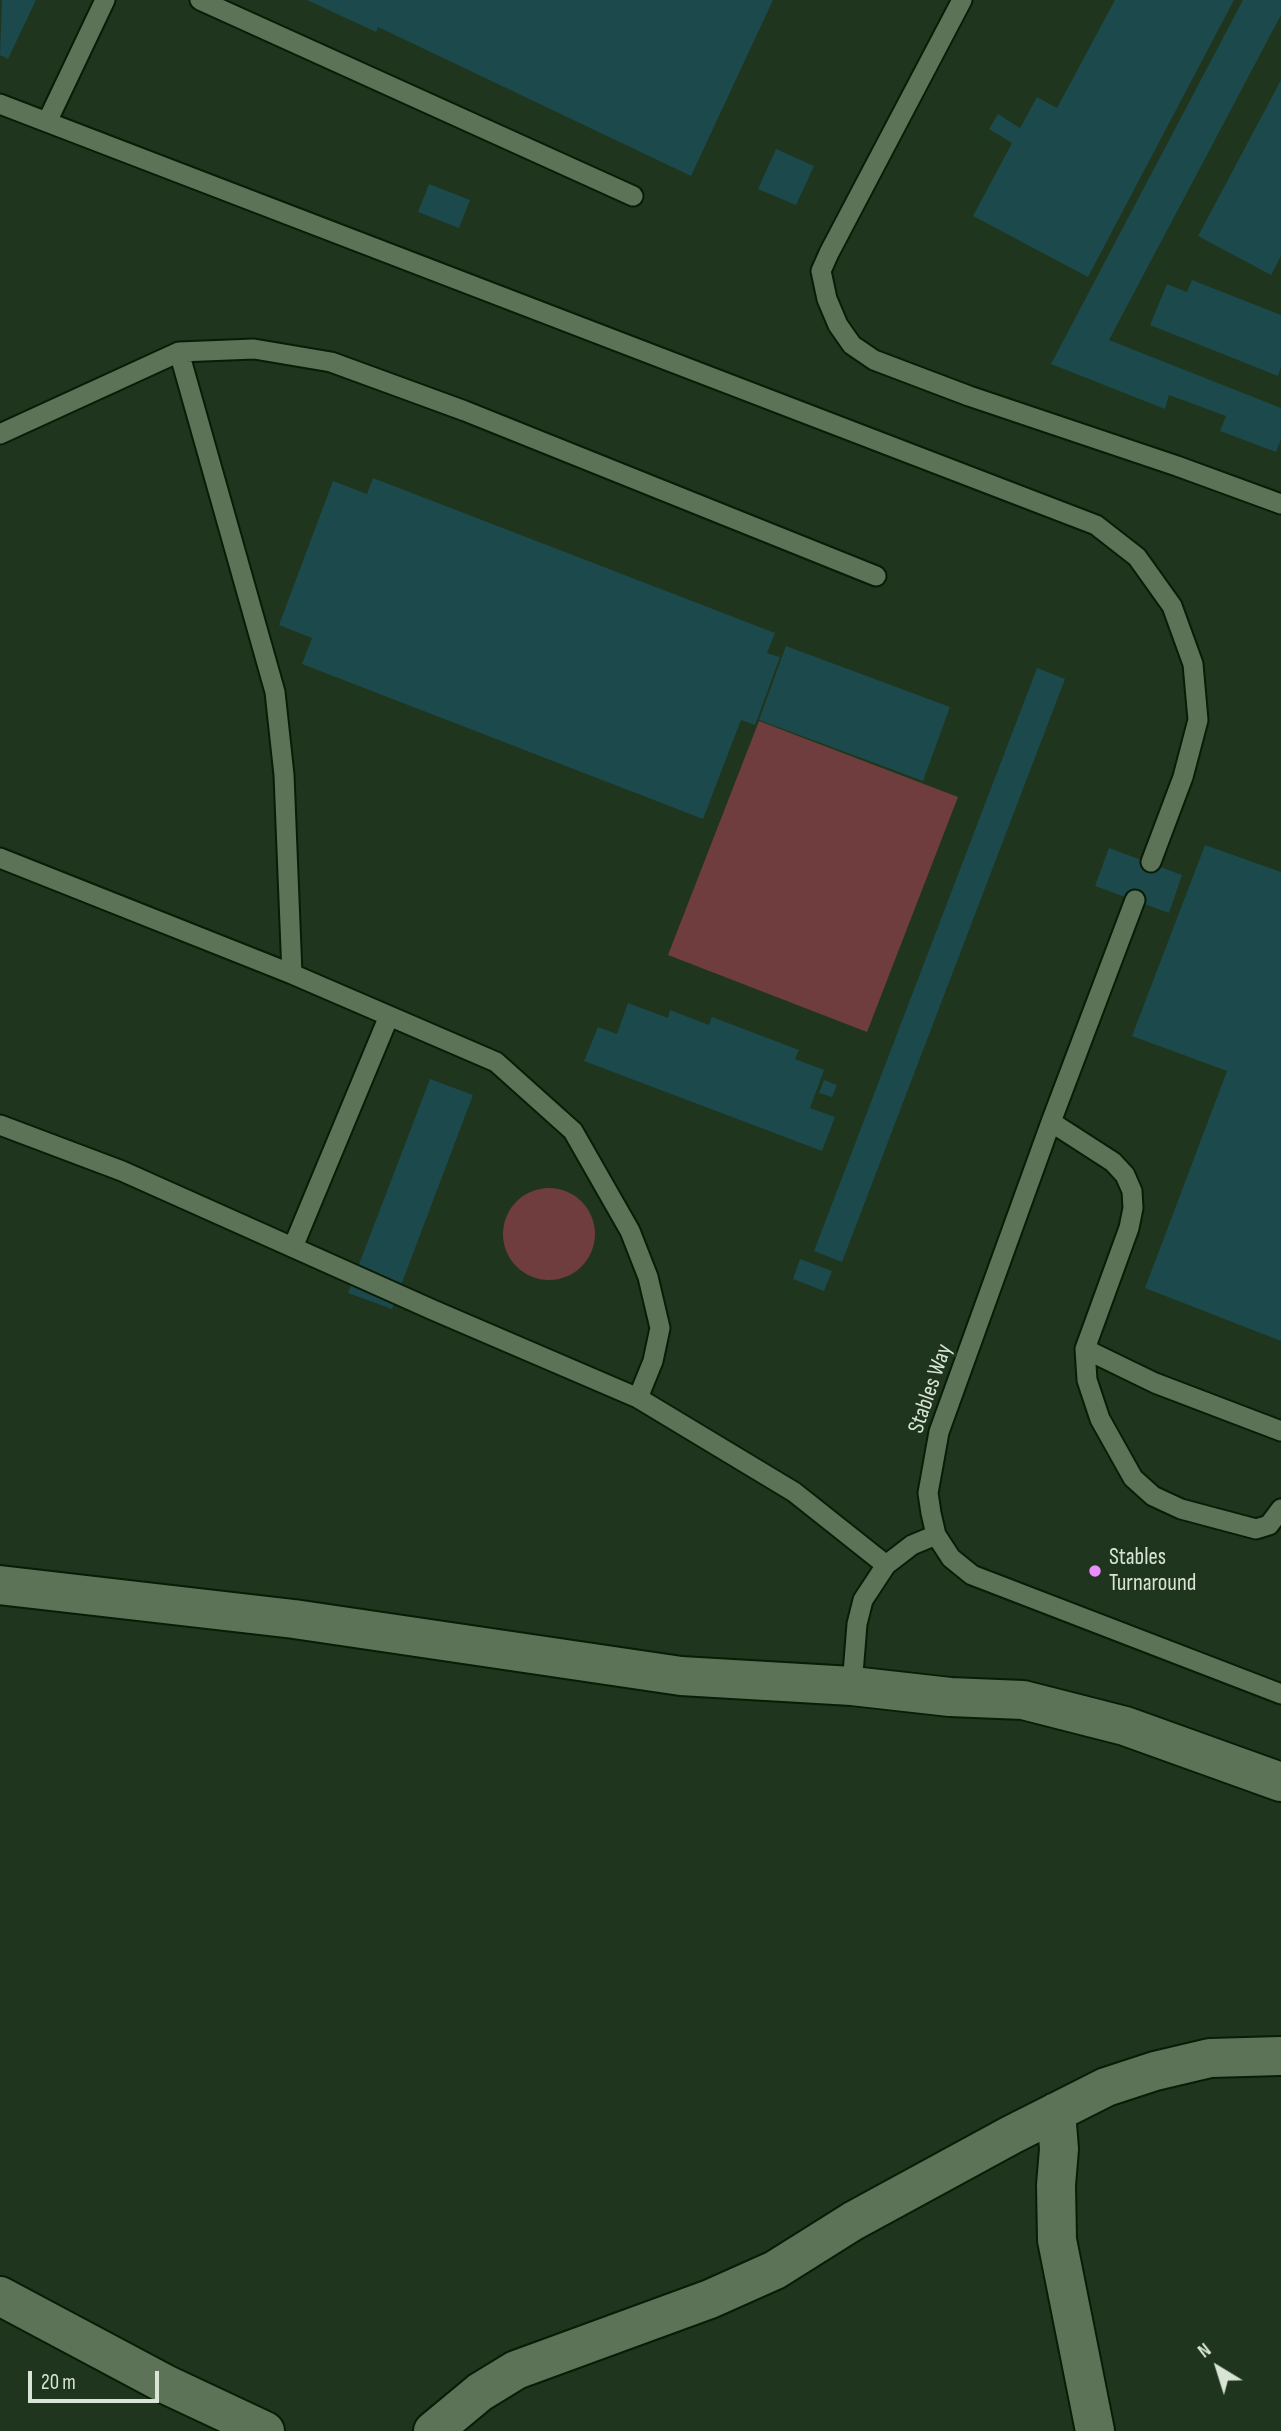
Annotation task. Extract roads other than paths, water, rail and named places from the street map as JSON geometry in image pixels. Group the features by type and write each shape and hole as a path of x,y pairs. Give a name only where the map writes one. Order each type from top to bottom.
{"street":[{"path":"0,1585 294,1619 681,1676 852,1686 950,1697 1023,1700 1125,1726 1281,1782"},
{"path":"433,2431 480,2392 516,2370 710,2299 775,2270 853,2221 1106,2087 1155,2071 1210,2058 1281,2056"},
{"path":"1056,2112 1059,2149 1056,2185 1057,2240 1095,2431"},
{"path":"0,2296 167,2385 265,2431"}],"lane":[{"path":"47,122 105,0"},
{"path":"200,0 633,196"},
{"path":"962,0 821,271 827,299 838,325 852,345 874,360 969,396 1281,504"},
{"path":"0,104 1096,525 1137,557 1172,606 1193,664 1198,720 1183,777 1151,862"},
{"path":"0,434 179,352 254,349 331,362 478,416 876,576"},
{"path":"179,352 275,692 284,775 292,974"},
{"path":"0,858 292,974 496,1062 573,1131 630,1231 648,1276 660,1328 653,1361 638,1398"},
{"name":"Stables Way","path":"1135,900 939,1432 928,1493 936,1535 951,1558 972,1575 1281,1694"},
{"path":"293,1247 388,1016"},
{"path":"1051,1122 1113,1162 1125,1175 1132,1191 1133,1208 1129,1228 1085,1349 1087,1380 1100,1419 1133,1478 1153,1496 1181,1508 1256,1529 1269,1525 1281,1509"},
{"path":"0,1125 122,1171 638,1398 794,1492 886,1565"},
{"path":"1085,1349 1155,1383 1281,1431"},
{"path":"852,1686 863,1600 886,1565 912,1545 936,1535"}],"place":[{"name":"Stables Turnaround","path":"1095,1571"}]}
